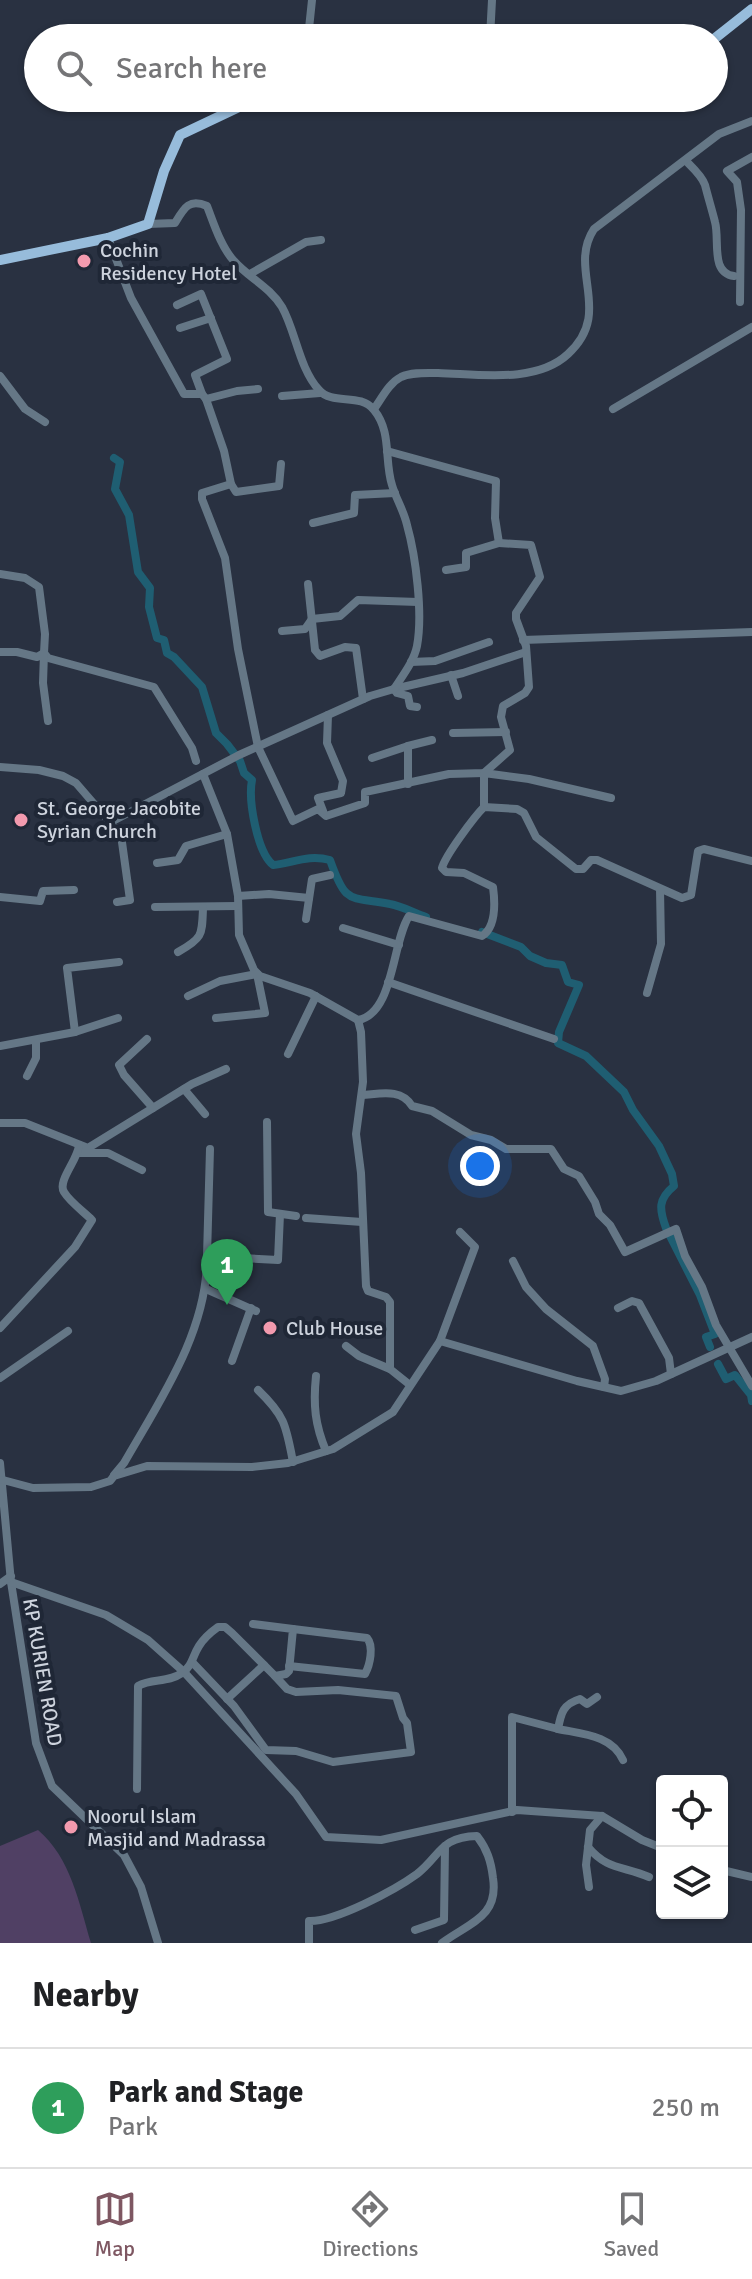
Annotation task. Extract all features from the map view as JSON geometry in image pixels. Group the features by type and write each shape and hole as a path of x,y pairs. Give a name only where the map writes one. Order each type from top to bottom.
{"main road":[{"path":"728,28 752,9"},
{"path":"0,260 108,238 148,224 164,171 180,135 229,112"}],"street":[{"path":"309,24 312,0"},
{"path":"491,24 492,0"},
{"path":"374,409 392,383 409,374 516,374 547,368 567,356 585,334 591,307 584,253 594,229 719,134 752,121"},
{"path":"740,302 741,210 737,182 727,171 752,157"},
{"path":"686,161 704,182 716,225 721,270 734,276"},
{"path":"148,224 175,223 190,203 199,202 207,206 233,260 267,288 281,307 320,393"},
{"path":"108,238 131,298 184,394 204,397 258,389"},
{"path":"250,274 306,242 321,240"},
{"path":"177,305 201,294 227,359 195,375 236,492 279,486 281,464"},
{"path":"180,328 211,318"},
{"path":"613,409 752,327"},
{"path":"0,376 25,409 45,422"},
{"path":"282,396 320,393 332,398 364,401 374,409 386,431 395,493 407,522 412,549 420,617 417,646 394,689"},
{"path":"387,451 496,481 495,518 499,543"},
{"path":"231,484 202,493 202,499 225,558 238,649 258,747 293,821 318,809 326,816"},
{"path":"313,523 354,513 355,495 395,493"},
{"path":"358,1020 373,1015 382,1001 409,916 482,936 487,934 494,911 493,887 464,873 446,872 442,868 472,820 484,807 484,773 510,750 501,717 503,706 525,693 529,687 526,652 516,613 540,577 531,545 499,543 466,553 466,567 446,570"},
{"path":"0,574 25,578 39,587 45,634 43,683 48,721"},
{"path":"308,584 315,650 320,656 345,647 356,648 363,699"},
{"path":"282,631 305,629 312,619 340,616 358,600 418,602"},
{"path":"523,640 752,632"},
{"path":"411,662 435,661 489,642"},
{"path":"0,652 37,657 44,653"},
{"path":"109,823 237,756 363,699 526,652"},
{"path":"44,653 48,658 154,687 192,748 196,761"},
{"path":"451,675 458,696"},
{"path":"394,689 408,696 410,706 417,707"},
{"path":"326,816 318,798 341,793 343,784 327,743 328,715"},
{"path":"453,733 506,732"},
{"path":"372,758 432,740"},
{"path":"408,746 408,784"},
{"path":"0,767 39,770 76,783 121,835 130,900 117,902"},
{"path":"326,816 365,803 365,792 449,774 484,773 529,779 611,798"},
{"path":"203,774 227,834 238,896 239,935 257,974 265,1013 216,1018"},
{"path":"484,807 517,809 524,813 536,837 576,869 583,869 591,860 597,860 682,898 691,895 698,851 704,849 752,861"},
{"path":"157,863 178,860 186,846 227,834"},
{"path":"306,919 312,879 330,875"},
{"path":"647,993 661,944 660,889"},
{"path":"0,897 40,901 43,891 74,890"},
{"path":"238,896 269,894 309,898"},
{"path":"155,907 237,906"},
{"path":"178,952 202,934 203,908"},
{"path":"343,928 399,945"},
{"path":"75,1032 67,968 119,962"},
{"path":"188,996 220,981 257,974 316,996 358,1020 362,1095 356,1134 361,1173 366,1286 368,1291 386,1297 390,1302 390,1369"},
{"path":"388,982 554,1039"},
{"path":"288,1054 316,996"},
{"path":"0,1046 75,1032 118,1018"},
{"path":"147,1039 119,1065 153,1108"},
{"path":"27,1076 36,1058 36,1040"},
{"path":"79,1149 88,1148 184,1089 226,1069"},
{"path":"184,1089 205,1114"},
{"path":"362,1095 406,1096 412,1106 432,1111 471,1135 491,1140 506,1149 551,1149 564,1169 579,1176 599,1214 610,1225 625,1252 676,1229 685,1256 702,1287 724,1349 752,1386"},
{"path":"267,1122 268,1212 362,1222"},
{"path":"0,1123 25,1123 79,1149 108,1153 142,1170"},
{"path":"0,1328 75,1247 92,1220 63,1191 62,1182 79,1149"},
{"path":"1,1471 33,1488 91,1487 110,1481 124,1463 176,1369 202,1310 206,1289 210,1149"},
{"path":"207,1256 278,1260 280,1214"},
{"path":"114,1476 147,1466 252,1467 293,1462 326,1451 393,1412 440,1341 475,1247 460,1232"},
{"path":"513,1261 526,1287 546,1309 593,1346 605,1379 604,1387"},
{"path":"206,1289 254,1309 232,1361"},
{"path":"618,1308 632,1301 639,1303 669,1358 671,1374"},
{"path":"0,1378 68,1331"},
{"path":"440,1341 621,1391 671,1374 752,1337"},
{"path":"346,1346 359,1356 390,1369 410,1385"},
{"path":"316,1376 313,1408 318,1433 326,1451"},
{"path":"258,1390 279,1410 293,1462"},
{"name":"KP KURIEN ROAD","path":"1,1471 11,1579 36,1743 52,1786 124,1855 141,1887 158,1943"},
{"path":"0,1584 11,1579 106,1615 148,1640 184,1672 296,1794 326,1837 381,1840 512,1812 602,1816 660,1847"},
{"path":"253,1624 367,1638 371,1645 368,1668 363,1674 289,1666"},
{"path":"137,1789 138,1686 169,1681 184,1672 193,1663 198,1647 218,1627 225,1627 287,1689 296,1692 338,1690 396,1696 407,1723 411,1752 333,1762 296,1751 266,1750 227,1699 193,1663"},
{"path":"275,1676 286,1674 293,1629"},
{"path":"227,1699 264,1665"},
{"path":"558,1729 562,1710 569,1702 580,1699 587,1704 597,1697"},
{"path":"512,1812 512,1717 607,1741 619,1749 623,1760"},
{"path":"589,1887 590,1830 602,1816"},
{"path":"309,1943 309,1921 324,1921 378,1896 417,1873 437,1851 459,1836 477,1836 491,1863 496,1895 488,1911 442,1943"},
{"path":"415,1930 444,1920 445,1846"},
{"path":"588,1847 598,1860 613,1868 631,1869 649,1877"},
{"path":"728,1871 752,1877"}],"shaded area":[{"path":"38,1830 59,1854 66,1868 91,1943 0,1943 0,1846"}],"waterway":[{"path":"114,458 120,462 115,489 129,515 138,572 150,588 149,607 157,638 164,640 167,653 202,687 216,733 252,780 255,825 267,858 273,865 308,858 330,860 340,885 350,896 394,905 426,917"},
{"path":"482,932 521,947 530,956 546,963 562,965 568,982 579,985 559,1032 558,1043 586,1056 624,1092 659,1146 674,1186 661,1205 666,1228"},
{"path":"670,1236 700,1295 715,1334 706,1337 710,1347"},
{"path":"718,1364 726,1379 735,1375 751,1395 752,1401"}],"place":[{"name":"Cochin Residency Hotel","path":"84,261"},
{"name":"St. George Jacobite Syrian Church","path":"21,820"},
{"name":"Park and Stage","path":"227,1305"},
{"name":"Club House","path":"270,1328"},
{"name":"Noorul Islam Masjid and Madrassa","path":"71,1827"}]}
